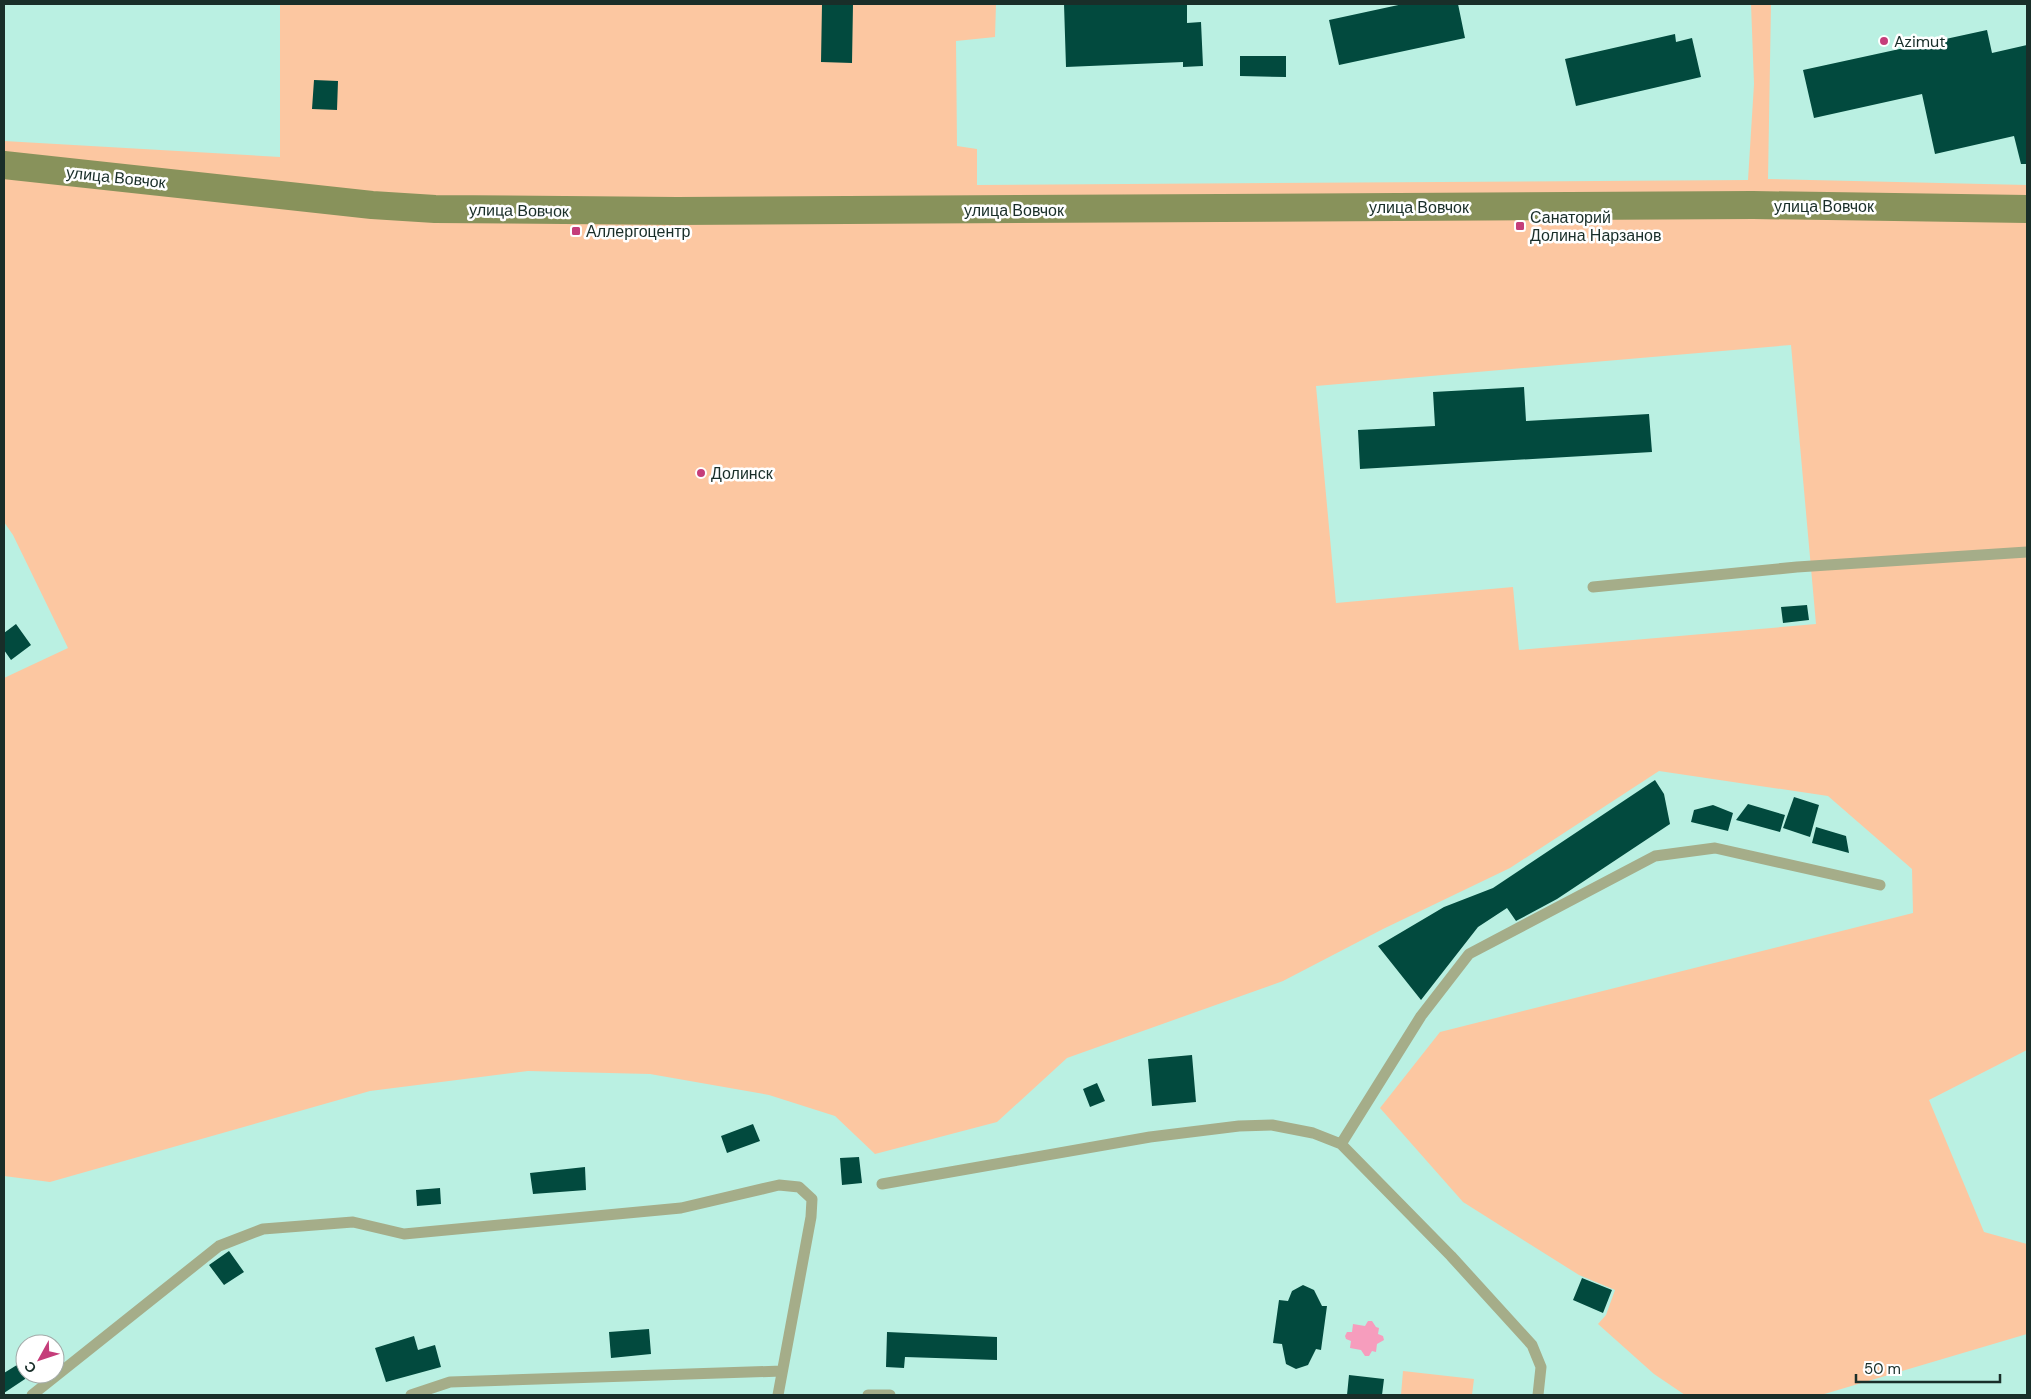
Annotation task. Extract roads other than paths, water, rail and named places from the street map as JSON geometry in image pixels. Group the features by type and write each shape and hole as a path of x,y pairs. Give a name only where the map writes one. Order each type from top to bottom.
{"street":[{"name":"улица Вовчок","path":"4,166 372,205 435,209 687,211 1752,205 2027,209"}],"lane":[{"path":"1593,586 1797,567 2027,552"},
{"path":"1341,1144 1421,1016 1469,954 1655,856 1715,848 1880,885"},
{"path":"882,1184 1150,1137 1239,1126 1272,1125 1313,1133 1341,1144 1451,1256 1532,1345 1541,1367 1538,1395"},
{"path":"32,1395 219,1246 263,1229 353,1222 404,1234 681,1208 780,1185 799,1187 812,1199 811,1217 778,1395"},
{"path":"411,1395 450,1382 782,1371"},
{"path":"868,1395 890,1395"}],"place":[{"name":"Azimut","path":"1884,41"},
{"name":"Санаторий Долина Нарзанов","path":"1520,226"},
{"name":"Аллергоцентр","path":"576,231"},
{"name":"Долинск","path":"701,473"}]}
